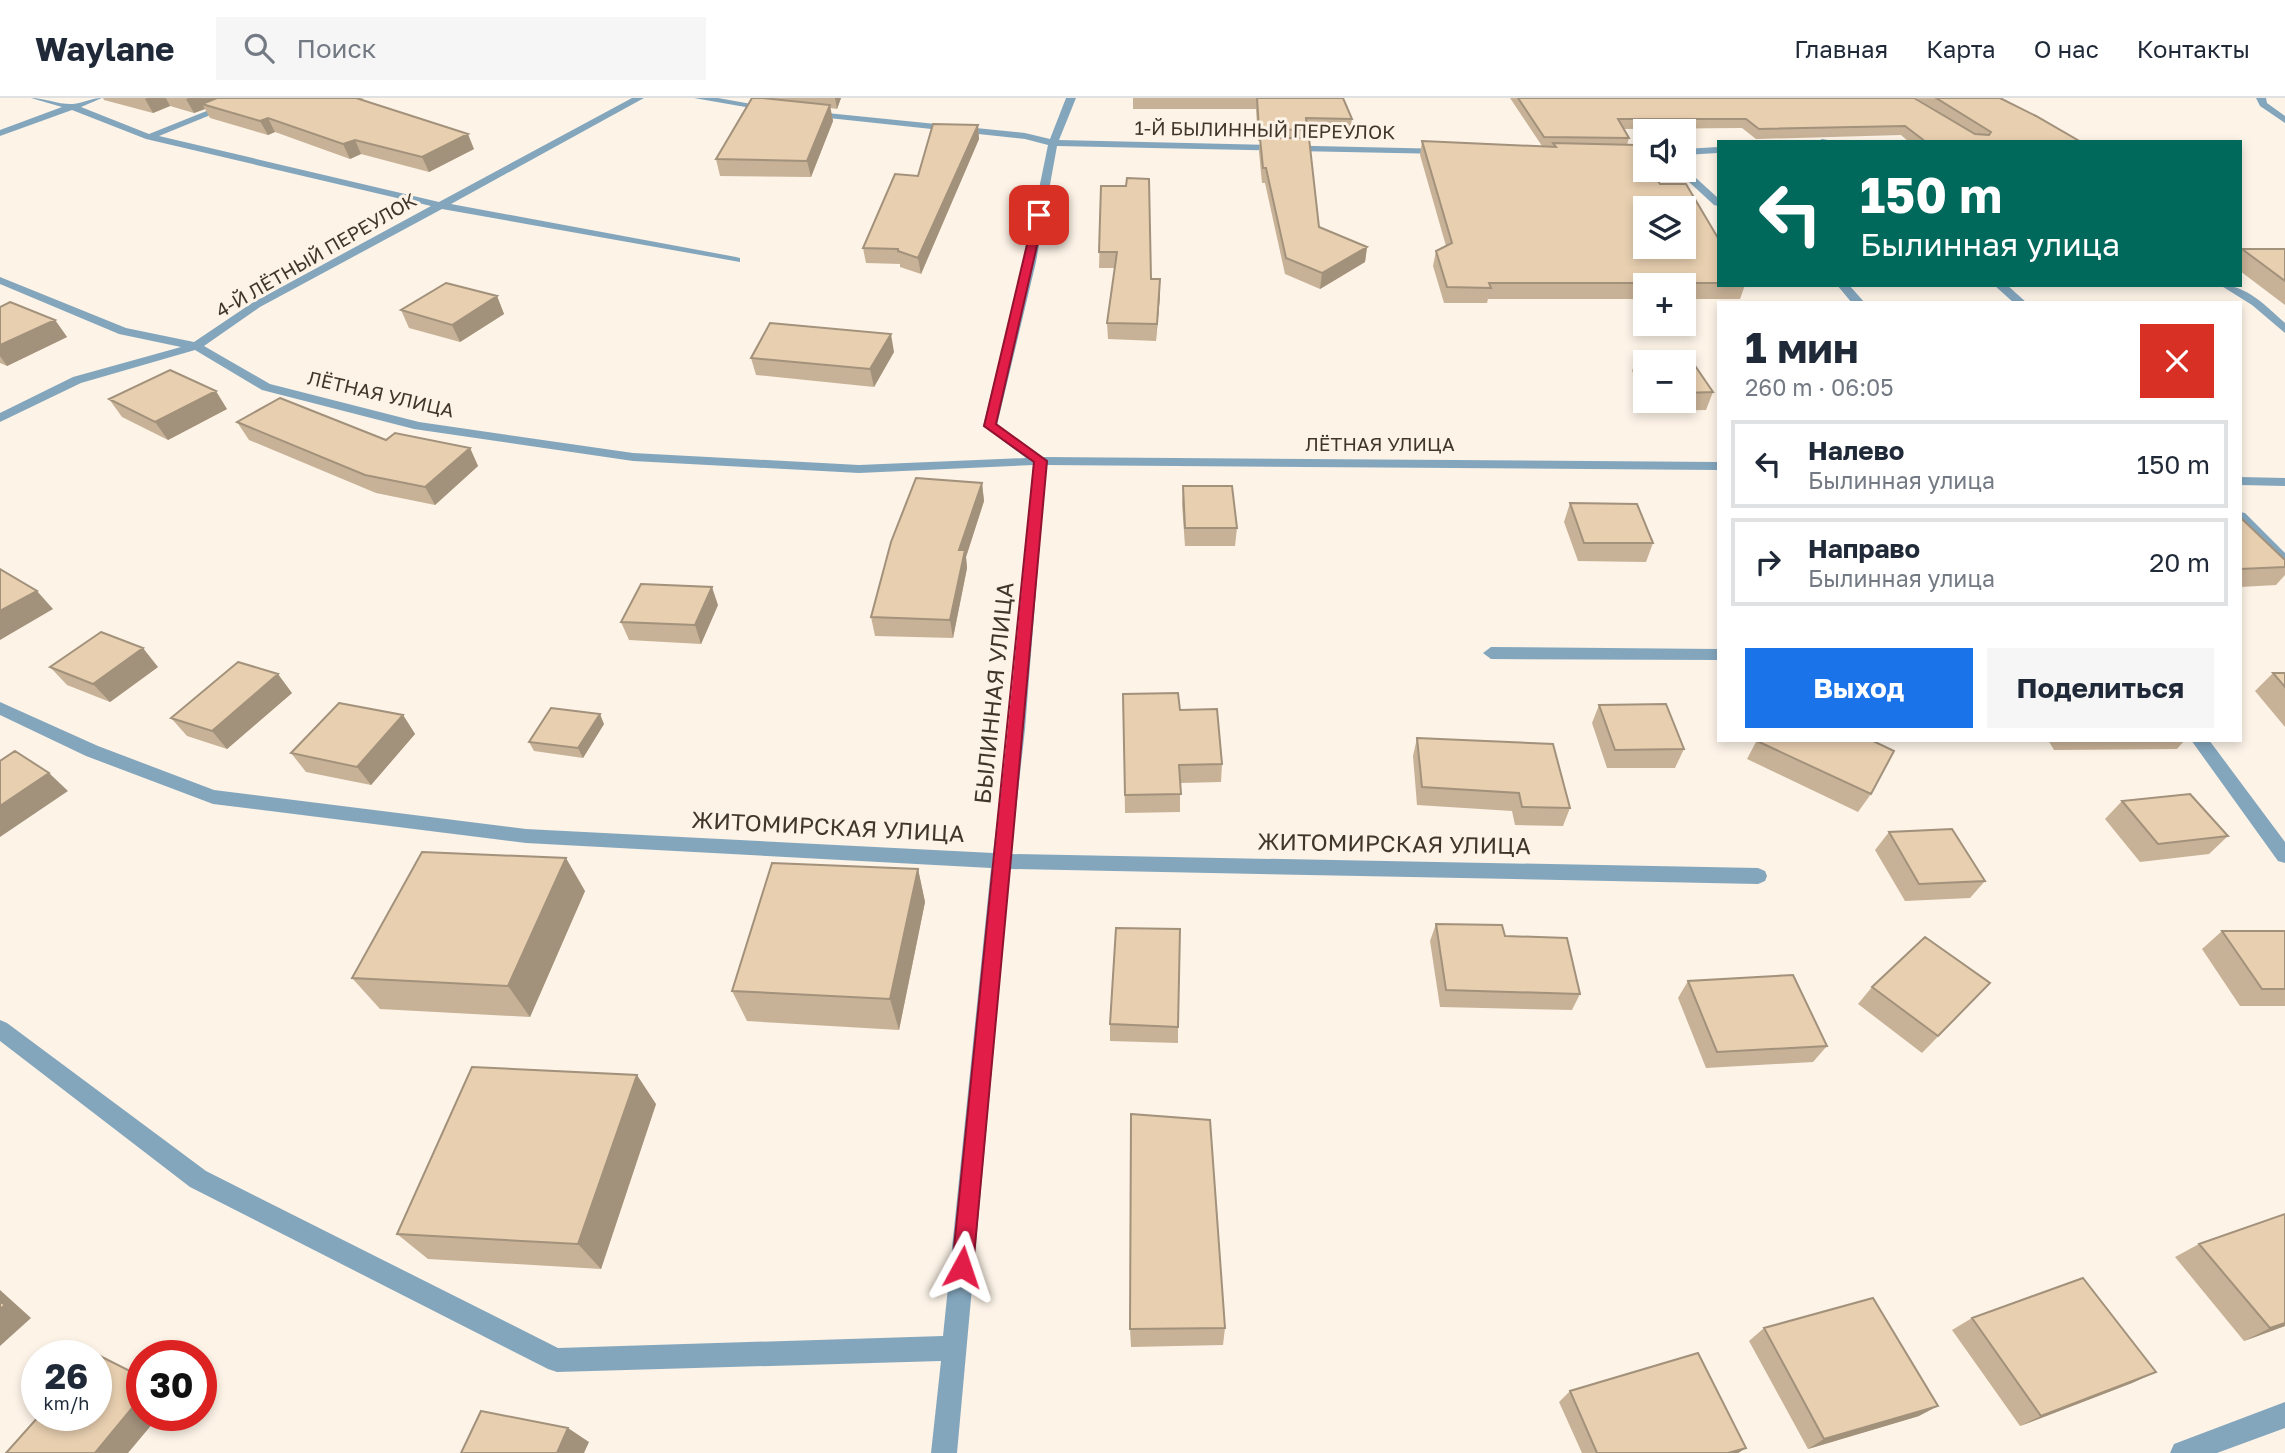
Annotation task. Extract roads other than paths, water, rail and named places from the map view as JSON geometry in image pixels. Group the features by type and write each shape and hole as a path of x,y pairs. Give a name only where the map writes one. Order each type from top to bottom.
{"street":[{"path":"36,98 72,107 149,137 439,205 736,260"},
{"path":"0,133 97,98"},
{"path":"149,137 247,98"},
{"name":"4-Й ЛЁТНЫЙ ПЕРЕУЛОК","path":"0,418 77,380 196,346 256,305 639,98"},
{"path":"699,98 773,109"},
{"path":"1040,461 990,426 1030,262 1053,143 1071,98"},
{"path":"2261,98 2263,104 2285,120"},
{"name":"1-Й БЫЛИННЫЙ ПЕРЕУЛОК","path":"799,112 1025,135 1053,143 1456,151"},
{"path":"1696,151 1717,149"},
{"path":"1694,182 1717,202"},
{"name":"ЛЁТНАЯ УЛИЦА","path":"0,280 123,331 196,346 266,387 419,426 633,457 859,470 1040,461 1717,466"},
{"path":"1845,287 1857,301"},
{"path":"2002,287 2019,301"},
{"path":"2229,287 2256,303 2285,329"},
{"name":"БЫЛИННАЯ УЛИЦА","path":"944,1453 1001,861 1017,729 1040,461"},
{"path":"2242,481 2285,482"},
{"path":"2242,518 2285,562"},
{"path":"1491,653 1717,655"},
{"name":"ЖИТОМИРСКАЯ УЛИЦА","path":"0,708 92,751 213,797 526,835 1001,861 1758,876"},
{"path":"2200,742 2285,856"},
{"path":"0,1029 198,1179 557,1360 955,1348"},
{"path":"2183,1453 2285,1415"}]}
